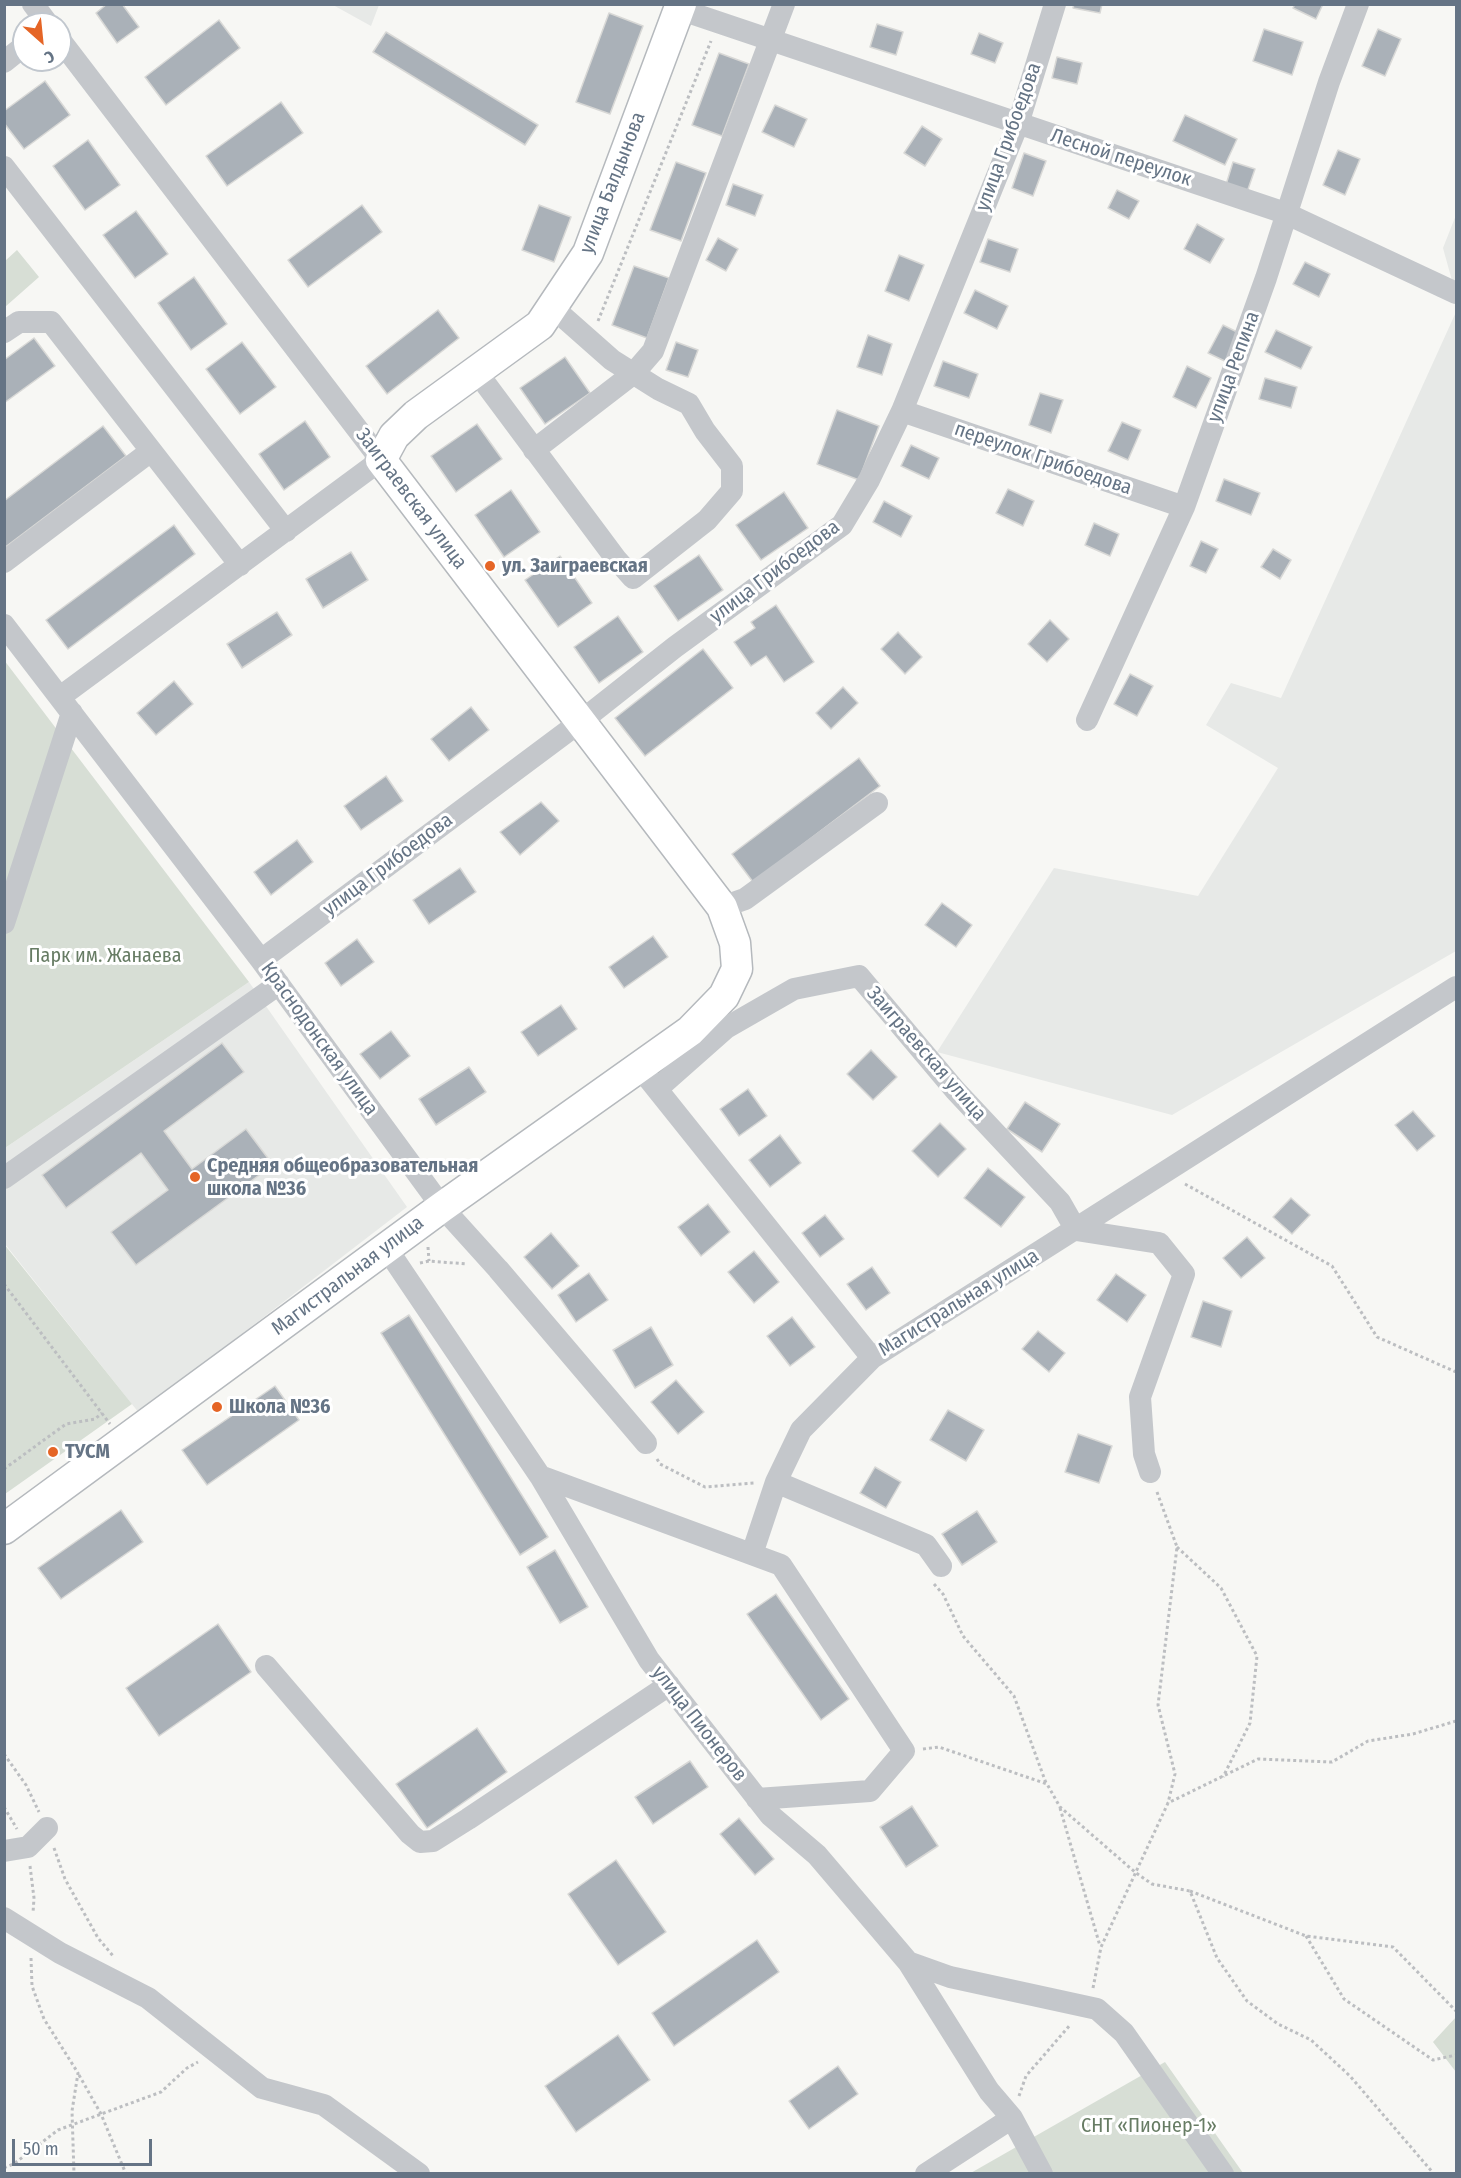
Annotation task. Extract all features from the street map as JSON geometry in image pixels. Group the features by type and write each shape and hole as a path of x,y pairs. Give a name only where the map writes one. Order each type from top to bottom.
{"main road":[{"name":"улица Балдынова","path":"381,460 394,436 416,415 540,324 588,253 680,7"},
{"name":"Заиграевская улица","path":"381,460 722,907 735,943 737,969"},
{"name":"Магистральная улица","path":"4,1529 123,1442 394,1259 442,1207 648,1078 724,996 737,969"}],"street":[{"path":"534,450 634,374 653,351 784,4"},
{"name":"улица Грибоедова","path":"261,960 580,722 675,646 842,525 869,480 902,411 1018,124 1055,4"},
{"name":"улица Репина","path":"1087,720 1184,507 1266,278 1358,4"},
{"name":"Лесной переулок","path":"680,7 1018,124 1286,213 1456,293"},
{"name":"Заиграевская улица","path":"72,56 381,460"},
{"path":"4,167 286,531"},
{"path":"476,371 616,559 633,578 654,564 707,520 732,491 732,465 705,431 689,404 612,360 552,307"},
{"path":"4,332 19,322 51,322 240,565"},
{"name":"переулок Грибоедова","path":"902,411 1184,507"},
{"path":"4,562 151,451"},
{"path":"4,923 66,705 240,565 381,460"},
{"name":"Краснодонская улица","path":"4,625 261,960 442,1207 496,1266 646,1443"},
{"path":"722,907 745,898 877,803"},
{"name":"Заиграевская улица","path":"648,1078 726,1028 794,989 859,976 955,1090 1060,1202 1076,1230"},
{"path":"4,1178 279,984"},
{"name":"Магистральная улица","path":"752,1554 776,1482 801,1430 872,1358 1456,987"},
{"path":"648,1078 872,1358"},
{"path":"1076,1230 1159,1243 1184,1274 1140,1397 1144,1454 1150,1472"},
{"name":"улица Пионеров","path":"394,1259 540,1476 649,1660 770,1815 816,1855 908,1962 989,2091 1012,2118 1042,2174"},
{"path":"540,1476 781,1565 904,1751 870,1791 757,1799"},
{"path":"776,1482 926,1545 935,1572"},
{"path":"266,1666 410,1834 420,1842 433,1840 468,1819 669,1685"},
{"path":"4,1851 28,1847 47,1828"},
{"path":"4,1918 60,1953 148,1998 262,2088 324,2105 419,2174"},
{"path":"908,1962 950,1977 1097,2009 1124,2033 1223,2174"},
{"path":"926,2174 1012,2118"}],"path":[{"path":"587,338 600,318 719,22"},
{"path":"1165,1173 1332,1266 1377,1337 1456,1372"},
{"path":"394,1259 496,1266"},
{"path":"4,1284 123,1442"},
{"path":"4,1469 66,1424 95,1419 102,1413"},
{"path":"646,1443 660,1464 705,1487 776,1482"},
{"path":"1012,2118 1026,2076 1055,2040 1090,2006 1101,1947 1168,1803 1175,1774 1158,1705 1177,1547 1150,1472"},
{"path":"1177,1547 1221,1588 1257,1656 1250,1723 1222,1777"},
{"path":"935,1572 942,1594 963,1636 1014,1696 1047,1784 1060,1807 1101,1947"},
{"path":"1168,1803 1258,1759 1332,1762 1368,1741 1413,1734 1456,1721"},
{"path":"904,1751 939,1747 1047,1784"},
{"path":"4,1754 26,1785 47,1828 65,1879 98,1938 120,1964"},
{"path":"1060,1807 1136,1873 1152,1884 1190,1891 1306,1936 1393,1947 1456,2011"},
{"path":"4,1808 28,1847 34,1898 31,1934 32,1986 44,2019 78,2073 100,2114 126,2174"},
{"path":"1190,1891 1217,1958 1247,2001 1278,2024 1311,2040 1350,2076 1434,2174"},
{"path":"1306,1936 1344,1999 1433,2060 1456,2055"},
{"path":"4,2168 15,2163 58,2130 161,2092 187,2068 216,2052"},
{"path":"74,2174 73,2124 78,2073"}],"shaded area":[{"path":"333,5 379,5 371,26"},
{"path":"1456,215 1456,295 1443,248"},
{"path":"1456,312 1456,951 1172,1115 937,1052 1054,868 1198,896 1278,768 1206,725 1231,683 1281,698"},
{"name":"Средняя общеобразовательная школа №36","path":"249,982 407,1207 139,1413 5,1244 5,1148"}],"green space":[{"path":"17,250 39,277 5,307 5,261"},
{"name":"Парк им. Жанаева","path":"4,660 249,982 5,1148 4,1148"},
{"path":"4,1244 132,1404 5,1494 4,1494"},
{"path":"1456,2017 1456,2072 1433,2042"},
{"name":"СНТ «Пионер-1»","path":"1165,2062 1243,2173 969,2174"}],"building":[{"path":"107,4 122,4 139,27 117,43 96,13"},
{"path":"1074,4 1102,4 1100,13 1073,8"},
{"path":"1295,4 1323,4 1316,19 1293,8"},
{"path":"609,13 643,26 610,114 576,102"},
{"path":"219,20 240,48 166,105 145,77"},
{"path":"877,24 903,32 896,55 870,47"},
{"path":"1264,29 1303,42 1292,75 1253,61"},
{"path":"1378,29 1401,39 1385,76 1362,66"},
{"path":"386,32 538,125 525,145 373,52"},
{"path":"979,33 1003,43 995,63 971,54"},
{"path":"719,53 749,64 722,136 692,125"},
{"path":"1057,57 1082,63 1077,84 1052,78"},
{"path":"45,81 70,115 24,149 4,123 4,111"},
{"path":"281,102 303,133 227,186 206,156"},
{"path":"775,105 807,119 794,147 762,132"},
{"path":"1185,115 1237,139 1225,165 1173,141"},
{"path":"922,126 942,139 925,166 904,153"},
{"path":"88,140 120,185 85,210 53,166"},
{"path":"1338,150 1360,159 1345,195 1323,185"},
{"path":"1024,153 1046,161 1033,196 1012,188"},
{"path":"676,162 706,173 681,241 650,230"},
{"path":"1233,162 1255,169 1246,195 1225,188"},
{"path":"733,184 763,195 755,216 726,205"},
{"path":"1117,190 1139,201 1129,219 1108,208"},
{"path":"362,205 382,232 308,287 288,260"},
{"path":"539,205 571,217 554,262 522,250"},
{"path":"136,211 168,254 135,278 103,235"},
{"path":"1197,224 1224,239 1210,263 1184,249"},
{"path":"718,238 738,249 726,271 706,260"},
{"path":"988,239 1018,249 1010,272 980,262"},
{"path":"899,255 924,265 909,301 885,291"},
{"path":"1305,262 1330,274 1319,297 1293,284"},
{"path":"634,266 669,278 647,338 612,325"},
{"path":"194,277 227,324 191,350 158,303"},
{"path":"975,290 1008,306 997,329 964,313"},
{"path":"438,310 459,338 387,394 366,366"},
{"path":"1223,325 1243,335 1229,363 1208,353"},
{"path":"1276,330 1312,347 1301,369 1265,352"},
{"path":"868,335 892,344 882,375 857,367"},
{"path":"34,338 55,366 4,403 4,360"},
{"path":"242,342 276,387 240,414 206,369"},
{"path":"676,342 698,350 688,377 666,370"},
{"path":"565,357 590,393 545,424 520,388"},
{"path":"943,361 978,374 969,398 934,386"},
{"path":"1187,366 1211,378 1196,408 1173,397"},
{"path":"1265,378 1297,387 1291,408 1259,399"},
{"path":"1040,393 1063,400 1051,433 1029,425"},
{"path":"837,410 879,426 859,480 817,464"},
{"path":"305,421 330,457 284,490 259,454"},
{"path":"1122,422 1141,430 1128,460 1108,451"},
{"path":"477,424 502,459 456,492 431,456"},
{"path":"103,426 126,456 4,548 4,501"},
{"path":"911,445 939,458 929,479 901,466"},
{"path":"1224,479 1260,493 1251,515 1216,501"},
{"path":"1008,489 1034,501 1023,526 996,513"},
{"path":"511,490 540,532 504,557 475,515"},
{"path":"784,492 808,528 761,560 736,525"},
{"path":"884,501 912,516 901,537 873,522"},
{"path":"1094,523 1119,534 1110,556 1085,545"},
{"path":"174,525 195,554 68,649 46,620"},
{"path":"1201,541 1218,549 1206,573 1190,566"},
{"path":"1273,549 1291,560 1280,579 1261,567"},
{"path":"351,552 368,580 323,608 306,579"},
{"path":"699,555 723,590 678,621 654,586"},
{"path":"560,556 592,603 558,627 525,580"},
{"path":"776,605 814,662 784,682 766,656 751,666 734,642 755,628 751,622"},
{"path":"277,612 292,635 242,668 227,644"},
{"path":"618,616 643,652 599,683 574,647"},
{"path":"1050,620 1069,639 1047,662 1028,644"},
{"path":"898,632 922,657 905,674 881,649"},
{"path":"703,649 733,688 645,756 615,718"},
{"path":"1130,674 1153,686 1137,716 1114,704"},
{"path":"174,681 193,704 156,735 137,713"},
{"path":"843,687 858,703 831,729 816,713"},
{"path":"471,707 489,730 449,761 431,739"},
{"path":"859,758 880,786 753,882 732,854"},
{"path":"386,776 403,801 361,830 344,806"},
{"path":"541,802 559,821 520,855 500,832"},
{"path":"297,840 313,862 271,895 254,872"},
{"path":"460,868 476,892 429,924 413,900"},
{"path":"942,903 972,925 956,947 925,925"},
{"path":"653,936 668,957 624,988 609,967"},
{"path":"357,939 374,962 341,986 325,963"},
{"path":"561,1005 577,1029 538,1056 521,1032"},
{"path":"391,1031 410,1056 380,1079 360,1054"},
{"path":"222,1043 244,1072 164,1131 192,1169 246,1129 273,1165 136,1265 111,1232 168,1190 141,1153 66,1208 42,1175"},
{"path":"871,1050 897,1077 873,1100 847,1074"},
{"path":"469,1067 486,1092 436,1125 419,1099"},
{"path":"748,1089 767,1116 739,1136 720,1109"},
{"path":"1025,1102 1060,1124 1042,1152 1007,1129"},
{"path":"1413,1111 1435,1136 1417,1151 1395,1125"},
{"path":"940,1123 966,1149 938,1177 912,1151"},
{"path":"780,1135 801,1163 770,1187 749,1160"},
{"path":"988,1168 1025,1197 1001,1227 964,1198"},
{"path":"1291,1198 1310,1215 1292,1234 1273,1217"},
{"path":"708,1204 730,1232 701,1256 678,1227"},
{"path":"825,1215 844,1239 820,1257 802,1233"},
{"path":"551,1233 579,1266 552,1289 524,1257"},
{"path":"1247,1237 1265,1258 1241,1278 1223,1258"},
{"path":"754,1251 779,1282 754,1303 728,1272"},
{"path":"872,1267 890,1293 866,1310 847,1284"},
{"path":"589,1273 608,1300 576,1322 558,1295"},
{"path":"1116,1274 1146,1295 1127,1322 1097,1300"},
{"path":"1203,1301 1232,1311 1221,1347 1191,1337"},
{"path":"409,1315 548,1537 520,1555 381,1333"},
{"path":"792,1317 815,1347 790,1366 767,1336"},
{"path":"651,1327 673,1365 635,1388 613,1350"},
{"path":"1038,1331 1065,1353 1049,1372 1022,1349"},
{"path":"676,1380 704,1412 678,1434 651,1402"},
{"path":"275,1386 299,1420 207,1485 182,1450"},
{"path":"948,1410 984,1430 966,1461 930,1440"},
{"path":"1078,1434 1112,1446 1099,1483 1065,1472"},
{"path":"875,1467 901,1482 886,1508 860,1493"},
{"path":"121,1510 143,1542 61,1599 38,1568"},
{"path":"977,1511 997,1542 962,1565 942,1534"},
{"path":"555,1550 588,1607 560,1623 527,1567"},
{"path":"776,1594 849,1699 821,1720 747,1614"},
{"path":"218,1624 251,1672 159,1736 126,1688"},
{"path":"477,1728 507,1772 427,1828 396,1784"},
{"path":"690,1761 708,1787 653,1824 635,1797"},
{"path":"912,1806 938,1846 906,1867 880,1827"},
{"path":"739,1818 774,1859 755,1875 720,1834"},
{"path":"616,1860 666,1932 618,1965 568,1894"},
{"path":"757,1940 779,1972 674,2046 652,2013"},
{"path":"618,2035 650,2080 576,2132 545,2086"},
{"path":"838,2066 858,2094 809,2129 789,2101"}],"place":[{"name":"ул. Заиграевская","path":"490,566"},
{"name":"Средняя общеобразовательная школа №36","path":"195,1177"},
{"name":"Школа №36","path":"217,1407"},
{"name":"ТУСМ","path":"53,1452"}]}
